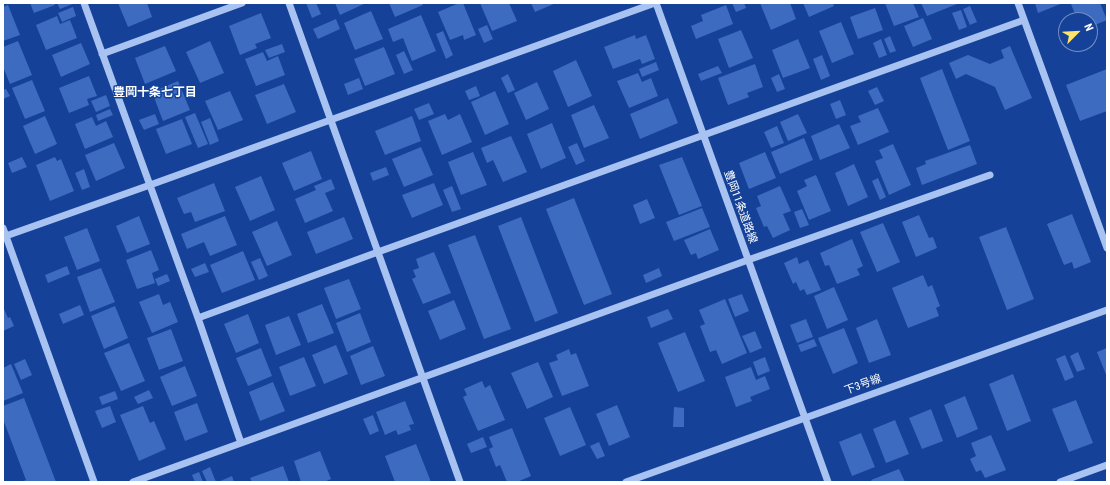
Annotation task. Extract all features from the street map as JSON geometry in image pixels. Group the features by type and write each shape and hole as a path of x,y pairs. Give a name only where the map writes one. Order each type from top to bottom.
{"street":[{"path":"84,3 198,318 241,443"},
{"path":"102,54 242,3"},
{"path":"289,3 460,482"},
{"path":"4,236 150,186 655,3"},
{"name":"豊岡11条道路線","path":"655,3 828,482"},
{"path":"1018,3 1107,248"},
{"path":"198,318 1024,20"},
{"path":"133,482 748,260 990,175"},
{"path":"3,228 4,236 94,482"},
{"name":"下3号線","path":"626,482 1107,310"},
{"path":"1060,482 1107,465"}],"building":[{"path":"30,3 54,3 55,5 34,13"},
{"path":"57,3 75,3 60,9"},
{"path":"118,3 147,3 152,17 128,27"},
{"path":"306,3 316,3 321,14 312,18"},
{"path":"335,3 366,3 340,15"},
{"path":"389,3 422,3 423,5 395,17"},
{"path":"459,3 463,3 476,35 464,40 463,35 450,40 438,12"},
{"path":"480,3 509,3 517,21 492,31"},
{"path":"531,3 556,3 535,12"},
{"path":"732,3 744,3 746,8 736,12"},
{"path":"760,3 790,3 796,19 771,30"},
{"path":"803,3 833,3 834,6 809,17"},
{"path":"885,3 913,3 919,17 894,26"},
{"path":"921,3 956,3 957,4 927,16"},
{"path":"1035,3 1063,3 1038,13"},
{"path":"1100,3 1107,20 1098,24 1098,12 1074,12 1071,4"},
{"path":"8,5 20,35 3,41 3,7"},
{"path":"726,5 733,24 696,39 691,26 703,21 701,15"},
{"path":"970,6 977,22 970,25 963,9"},
{"path":"73,7 76,16 62,22 58,13"},
{"path":"875,8 883,30 858,39 850,17"},
{"path":"961,10 967,27 959,30 952,13"},
{"path":"371,11 383,39 355,50 344,23"},
{"path":"261,13 271,38 255,44 257,48 240,55 229,26"},
{"path":"421,15 436,51 412,61 403,38 393,42 388,29"},
{"path":"57,16 60,24 70,20 77,38 46,50 36,25"},
{"path":"923,18 932,39 913,47 904,26"},
{"path":"336,19 340,29 318,39 313,29"},
{"path":"841,22 854,54 832,63 819,31"},
{"path":"487,25 493,39 484,43 478,29"},
{"path":"741,30 753,58 729,68 718,39"},
{"path":"443,31 453,55 446,59 436,34"},
{"path":"635,35 636,39 646,35 655,59 642,64 640,59 613,69 604,47"},
{"path":"890,36 896,51 890,53 884,39"},
{"path":"798,39 810,68 783,78 772,50"},
{"path":"881,39 887,55 879,58 873,43"},
{"path":"18,41 32,75 10,84 3,67 3,47"},
{"path":"210,41 224,73 200,83 186,52"},
{"path":"81,43 90,64 61,77 52,55"},
{"path":"282,44 285,52 269,58 265,50"},
{"path":"165,46 176,71 145,84 135,58"},
{"path":"1010,46 1032,98 1005,110 995,87 966,74 956,79 949,63 968,55 990,64 1004,58 1001,50"},
{"path":"384,47 395,74 365,86 354,59"},
{"path":"404,51 413,70 404,74 396,55"},
{"path":"263,52 267,61 278,56 285,75 256,86 245,59"},
{"path":"822,55 830,76 821,80 813,59"},
{"path":"576,60 592,96 568,107 553,71"},
{"path":"656,62 659,70 642,77 639,69"},
{"path":"755,64 763,87 747,93 749,97 728,105 718,78"},
{"path":"718,66 722,73 701,81 698,74"},
{"path":"942,69 970,141 948,150 920,78"},
{"path":"1107,69 1107,111 1080,121 1066,85"},
{"path":"638,73 642,82 651,78 658,96 629,108 617,81"},
{"path":"508,74 515,90 508,93 501,78"},
{"path":"779,74 785,89 777,92 771,78"},
{"path":"89,76 97,96 87,99 89,105 69,113 59,88"},
{"path":"359,78 363,89 348,95 344,84"},
{"path":"32,80 45,111 25,119 12,88"},
{"path":"178,81 190,110 163,121 152,92"},
{"path":"537,82 549,109 526,120 514,93"},
{"path":"284,84 296,112 267,124 255,95"},
{"path":"476,86 480,96 469,100 465,91"},
{"path":"877,87 884,101 875,105 868,91"},
{"path":"6,89 10,96 3,99 3,90"},
{"path":"230,91 243,120 218,130 205,101"},
{"path":"495,91 509,124 485,135 471,102"},
{"path":"106,95 110,106 96,112 91,101"},
{"path":"668,98 678,123 640,139 630,114"},
{"path":"840,100 846,115 836,119 830,104"},
{"path":"429,103 434,114 419,120 414,109"},
{"path":"594,105 609,138 584,148 571,115"},
{"path":"878,108 889,132 858,145 850,126 861,122 858,116"},
{"path":"110,109 113,115 98,121 96,115"},
{"path":"195,113 208,144 198,148 185,117"},
{"path":"155,114 159,124 144,130 139,120"},
{"path":"445,114 448,120 460,114 472,142 442,155 428,121"},
{"path":"798,114 807,133 788,141 780,122"},
{"path":"45,116 57,144 35,154 23,126"},
{"path":"412,116 421,141 385,155 375,131"},
{"path":"92,117 96,126 106,121 113,137 85,149 75,124"},
{"path":"210,118 219,141 210,145 201,122"},
{"path":"182,119 192,144 166,154 156,129"},
{"path":"552,123 566,158 541,169 527,134"},
{"path":"839,124 850,148 820,160 811,136"},
{"path":"777,126 784,143 771,148 764,132"},
{"path":"511,136 527,172 503,182 493,160 487,163 481,148"},
{"path":"804,138 813,160 780,174 771,152"},
{"path":"114,143 125,168 96,181 85,155"},
{"path":"577,143 585,161 576,165 568,147"},
{"path":"893,144 911,185 889,195 875,161 883,158 879,150"},
{"path":"970,145 977,164 922,185 916,168 926,164 925,161"},
{"path":"421,147 433,175 404,187 392,159"},
{"path":"311,151 322,179 294,191 282,163"},
{"path":"473,152 487,185 461,195 448,162"},
{"path":"765,152 776,178 749,189 739,163"},
{"path":"22,157 27,167 12,173 8,163"},
{"path":"55,157 57,161 61,159 74,191 50,201 36,165"},
{"path":"682,157 702,206 679,215 659,165"},
{"path":"854,164 868,197 848,206 835,173"},
{"path":"386,167 389,175 373,181 370,173"},
{"path":"84,169 90,187 82,190 75,173"},
{"path":"816,175 831,211 809,220 797,191 807,186 804,180"},
{"path":"261,176 275,210 250,221 235,187"},
{"path":"878,178 886,197 880,200 872,181"},
{"path":"331,179 335,189 325,193 333,211 305,223 295,199 316,190 314,186"},
{"path":"214,183 225,211 195,222 191,212 184,214 177,198"},
{"path":"434,183 443,205 412,218 402,195"},
{"path":"452,186 461,209 452,212 443,190"},
{"path":"780,186 791,211 783,214 790,230 773,238 767,226 764,227 756,208 761,206 757,196"},
{"path":"574,198 612,294 584,305 546,209"},
{"path":"647,199 655,218 640,224 633,205"},
{"path":"702,208 710,227 674,241 666,222"},
{"path":"802,209 809,225 800,228 794,212"},
{"path":"1072,214 1091,262 1074,269 1072,262 1064,265 1047,224"},
{"path":"919,215 929,238 933,237 937,248 916,257 902,222"},
{"path":"139,216 150,244 127,253 116,226"},
{"path":"225,216 237,245 210,256 204,242 187,249 181,234"},
{"path":"344,217 353,239 316,254 307,232"},
{"path":"521,217 558,313 535,322 498,226"},
{"path":"277,221 292,255 267,266 252,232"},
{"path":"883,223 900,262 877,272 860,232"},
{"path":"1006,227 1034,299 1007,310 979,237"},
{"path":"87,228 100,261 77,270 64,237"},
{"path":"710,229 719,250 698,259 696,253 691,255 684,240"},
{"path":"475,235 511,329 484,339 448,245"},
{"path":"852,239 863,266 857,269 860,275 837,284 829,265 825,266 820,253"},
{"path":"151,250 159,270 152,273 155,283 137,289 126,260"},
{"path":"243,251 255,280 222,293 210,265"},
{"path":"434,252 451,293 423,304 412,279 416,277 413,270 419,268 416,259"},
{"path":"797,257 799,264 808,260 821,290 807,295 804,289 800,291 796,282 793,284 784,263"},
{"path":"260,258 268,276 259,280 251,262"},
{"path":"205,263 209,272 195,277 191,269"},
{"path":"67,266 70,274 48,283 45,275"},
{"path":"101,268 115,302 90,312 77,277"},
{"path":"659,268 662,276 646,283 643,275"},
{"path":"167,274 170,281 158,286 155,279"},
{"path":"923,275 928,287 932,285 940,306 936,308 939,316 908,328 892,288"},
{"path":"349,279 361,309 336,319 324,288"},
{"path":"834,287 848,320 827,329 814,296"},
{"path":"159,294 163,305 170,302 178,322 152,333 139,302"},
{"path":"742,294 749,311 735,317 728,299"},
{"path":"725,299 747,353 722,364 716,350 710,352 700,326 705,324 699,310"},
{"path":"454,300 466,329 440,340 428,311"},
{"path":"322,304 334,333 308,343 297,314"},
{"path":"80,305 84,315 63,324 59,314"},
{"path":"115,306 128,338 104,349 91,316"},
{"path":"3,307 14,326 3,331"},
{"path":"668,309 673,319 651,328 647,317"},
{"path":"360,313 371,342 347,352 336,323"},
{"path":"248,314 259,343 236,353 224,324"},
{"path":"289,316 301,345 276,355 265,325"},
{"path":"806,319 813,337 797,343 790,325"},
{"path":"877,319 891,355 869,363 856,328"},
{"path":"844,328 858,363 833,374 818,338"},
{"path":"171,329 183,361 159,370 147,338"},
{"path":"755,331 762,348 750,353 742,336"},
{"path":"685,332 705,381 678,392 658,343"},
{"path":"814,339 817,346 801,352 798,345"},
{"path":"129,343 145,381 121,391 104,353"},
{"path":"336,345 348,374 324,384 312,355"},
{"path":"373,346 385,376 361,385 350,356"},
{"path":"261,348 272,376 248,386 236,358"},
{"path":"1107,348 1107,377 1097,352"},
{"path":"569,349 571,355 576,353 589,386 562,396 549,363 558,360 556,355"},
{"path":"1078,352 1085,369 1077,372 1070,356"},
{"path":"1065,355 1074,377 1065,381 1056,359"},
{"path":"304,357 316,386 290,396 279,367"},
{"path":"765,357 770,371 758,376 753,362"},
{"path":"25,359 32,375 21,380 14,364"},
{"path":"538,362 553,397 527,409 511,373"},
{"path":"11,364 23,393 3,401 3,368"},
{"path":"185,366 197,396 172,406 160,377"},
{"path":"751,367 756,380 765,376 770,389 750,397 752,401 736,407 725,377"},
{"path":"1013,374 1031,421 1007,431 989,384"},
{"path":"482,381 485,388 490,385 505,420 478,431 463,397 467,395 464,389"},
{"path":"273,382 285,411 260,421 249,392"},
{"path":"149,390 153,398 138,404 134,397"},
{"path":"115,391 118,399 102,405 99,397"},
{"path":"965,396 978,429 957,438 944,405"},
{"path":"24,398 56,482 21,482 26,480 3,419 3,406"},
{"path":"1076,400 1093,443 1069,452 1052,409"},
{"path":"405,401 414,424 409,425 411,430 398,435 396,430 385,435 376,412"},
{"path":"197,403 208,432 185,441 174,412"},
{"path":"617,405 630,437 609,446 596,414"},
{"path":"110,406 116,422 102,428 95,411"},
{"path":"143,406 150,423 154,421 166,449 139,461 120,415"},
{"path":"570,407 586,445 560,456 544,418"},
{"path":"674,407 684,408 684,427 673,427"},
{"path":"931,409 943,441 922,449 909,418"},
{"path":"373,415 379,431 370,435 363,419"},
{"path":"895,420 909,454 886,463 873,429"},
{"path":"512,428 531,476 517,482 507,482 500,465 496,467 489,449 493,447 489,437"},
{"path":"861,433 875,467 852,476 839,442"},
{"path":"991,435 1006,470 985,478 981,470 976,472 970,459 976,456 971,443"},
{"path":"483,437 487,447 471,453 467,444"},
{"path":"599,442 605,456 597,459 590,446"},
{"path":"416,444 431,482 395,482 385,456"},
{"path":"320,451 331,479 324,482 301,482 294,461"},
{"path":"283,466 289,482 252,482 250,478"},
{"path":"210,467 216,482 207,482 202,471"},
{"path":"899,469 905,482 872,482 871,480"},
{"path":"199,472 203,482 195,482 192,475"},
{"path":"232,476 234,482 218,482"}],"district":[{"name":"豊岡十条七丁目","path":"155,93"}]}
